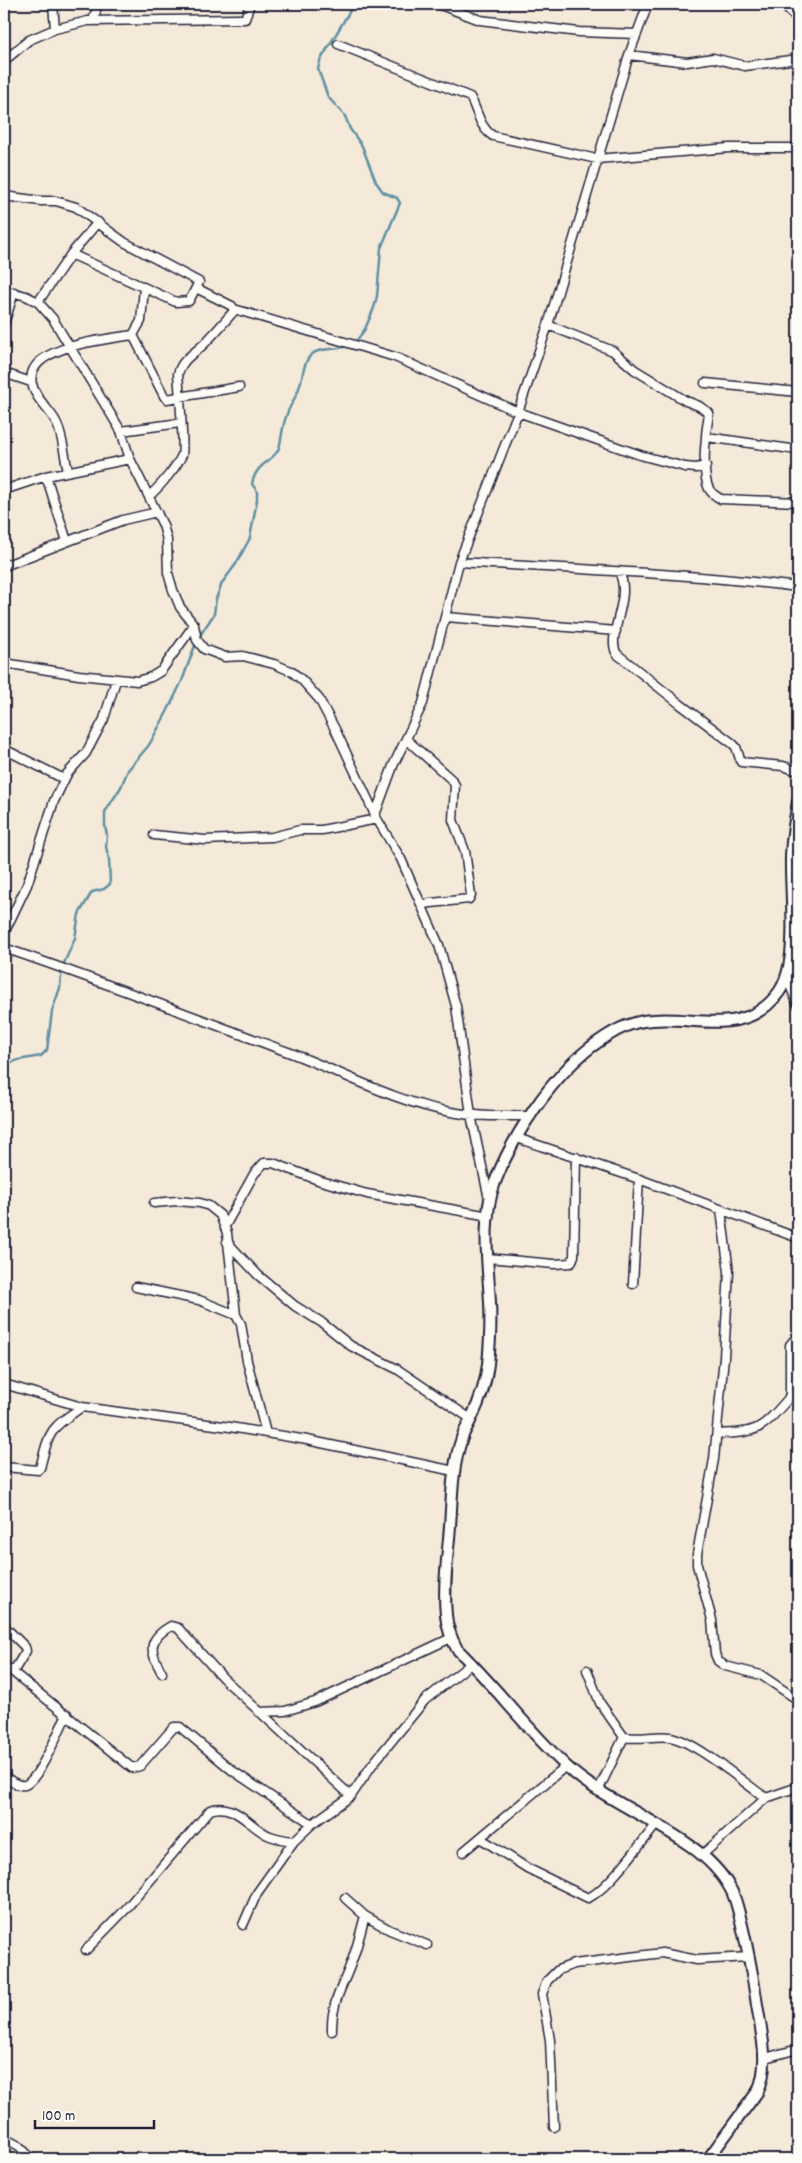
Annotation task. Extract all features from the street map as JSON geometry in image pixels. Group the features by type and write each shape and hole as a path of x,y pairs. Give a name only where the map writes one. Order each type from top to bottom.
{"street":[{"path":"53,4 55,29"},
{"path":"93,20 98,4"},
{"path":"4,61 29,40 55,29 93,20 240,19 247,16 250,4"},
{"path":"438,4 488,22 579,32 637,34"},
{"path":"376,817 393,766 423,703 460,562 518,412 548,325 628,55 648,4"},
{"path":"782,4 797,19 798,26"},
{"path":"798,34 798,44"},
{"path":"338,44 470,97 479,112 481,125 493,136 597,159 729,148 798,148"},
{"path":"628,55 687,62 713,58 745,66 798,59"},
{"path":"4,196 66,203 76,206 124,242 152,259 199,282 189,300 182,303 176,302 71,254"},
{"path":"38,302 71,254 98,222"},
{"path":"133,335 141,321 144,288"},
{"path":"196,288 234,308 395,356 518,412 640,455 685,467 696,468 706,466"},
{"path":"4,290 38,302 53,319 121,431 130,459 157,512 167,540 168,573 173,590 180,607 194,625 197,640 204,649 225,657 243,656 274,664 291,671 302,680 319,700 376,817 401,859 439,945 456,1006 471,1115 490,1201"},
{"path":"4,324 14,292"},
{"path":"149,496 158,489 161,482 170,473 183,454 179,398 180,367 184,360 206,343 234,308"},
{"path":"548,325 612,351 635,370 686,402 699,406 709,413 706,427 706,466 710,491 721,499 798,502"},
{"path":"31,382 37,366 45,357 70,346 133,335"},
{"path":"133,335 164,396 172,399 239,387"},
{"path":"4,373 31,382 42,404 55,420 60,432 68,471"},
{"path":"705,383 798,392"},
{"path":"121,431 180,423"},
{"path":"707,437 798,450"},
{"path":"4,490 46,476 130,459"},
{"path":"46,476 68,541"},
{"path":"4,566 123,520 157,512"},
{"path":"460,562 671,574 798,587"},
{"path":"619,572 624,586 614,647 617,654 732,743 736,747 741,762 783,766 798,771"},
{"path":"446,617 616,631"},
{"path":"4,663 116,680 137,681 152,677 160,671 194,625"},
{"path":"4,932 27,886 54,801 64,779 86,753 101,726 116,680"},
{"path":"406,738 452,780 455,785 452,820 465,851 469,869 471,894 469,899 422,904"},
{"path":"4,749 64,779"},
{"path":"708,2159 758,2091 763,2079 765,2058 750,1957 731,1890 724,1877 702,1855 598,1791 566,1766 458,1649 451,1638 446,1615 446,1580 454,1471 462,1435 471,1419 486,1379 490,1303 487,1258 489,1216 490,1201 496,1182 517,1138 553,1085 578,1059 615,1031 652,1020 717,1023 738,1021 763,1008 778,994 789,972 795,882 790,856 798,802"},
{"path":"154,835 205,840 272,837 300,830 322,830 376,817"},
{"path":"4,948 95,978 148,1000 302,1057 410,1102 471,1115 531,1116"},
{"path":"787,978 798,1005"},
{"path":"517,1138 639,1179 798,1238"},
{"path":"487,1258 565,1265 571,1263 574,1256 576,1157"},
{"path":"225,1226 254,1174 264,1163 273,1163 321,1181 368,1194 489,1216"},
{"path":"633,1284 639,1179"},
{"path":"154,1203 177,1201 200,1203 209,1206 220,1216 225,1226 236,1316 241,1324 247,1361 266,1433"},
{"path":"721,1210 728,1272 724,1357 714,1459 696,1554 699,1573 712,1620 715,1657 725,1666 761,1675 798,1700"},
{"path":"227,1242 258,1276 295,1306 321,1322 351,1346 397,1369 471,1419"},
{"path":"136,1287 199,1300 236,1316"},
{"path":"717,1434 756,1430 764,1425 788,1399 790,1394 790,1345 794,1340 798,1339"},
{"path":"4,1384 82,1407 266,1433 384,1455 454,1471"},
{"path":"4,1467 38,1470 51,1432 56,1426 82,1407"},
{"path":"4,1626 25,1647 26,1651 13,1672"},
{"path":"162,1673 155,1661 151,1647 152,1643 164,1630 171,1626 178,1628 223,1678 351,1796"},
{"path":"259,1712 285,1711 315,1702 451,1638"},
{"path":"243,1925 257,1893 294,1841 312,1824 351,1796 372,1765 425,1700 472,1663"},
{"path":"4,1665 132,1768 140,1766 174,1727 180,1727 233,1771 312,1824"},
{"path":"587,1670 600,1703 624,1737"},
{"path":"4,1776 12,1783 19,1785 30,1782 49,1753 66,1714"},
{"path":"624,1737 654,1736 672,1738 688,1743 766,1798"},
{"path":"598,1791 624,1737"},
{"path":"463,1852 566,1766"},
{"path":"702,1855 766,1798 798,1787"},
{"path":"86,1950 125,1910 210,1810 216,1808 236,1813 270,1836 294,1841"},
{"path":"480,1838 527,1868 588,1898 594,1896 608,1882 656,1825"},
{"path":"345,1898 365,1916 390,1930 427,1945"},
{"path":"332,2031 331,2014 335,2000 353,1958 365,1916"},
{"path":"554,2127 550,2040 542,1994 547,1981 558,1970 574,1964 662,1953 696,1960 750,1957"},
{"path":"765,2058 798,2049"},
{"path":"4,2138 19,2146 32,2159"}],"waterway":[{"path":"354,4 320,61 318,69 328,97 345,116 350,129 362,146 376,182 383,192 397,198 400,203 381,248 377,296 374,308 365,329 355,343"},
{"path":"4,1068 7,1064 18,1060 41,1056 47,1050 52,1011 60,988 62,968 75,938 79,914 92,892 104,889 110,884 105,812 121,787 128,770 149,745 167,712 182,681 197,640 214,614 216,599 222,583 236,564 250,538 257,500 257,491 252,484 254,477 257,471 274,456 279,448 285,421 299,389 306,362 310,356 319,351 351,345"}]}
